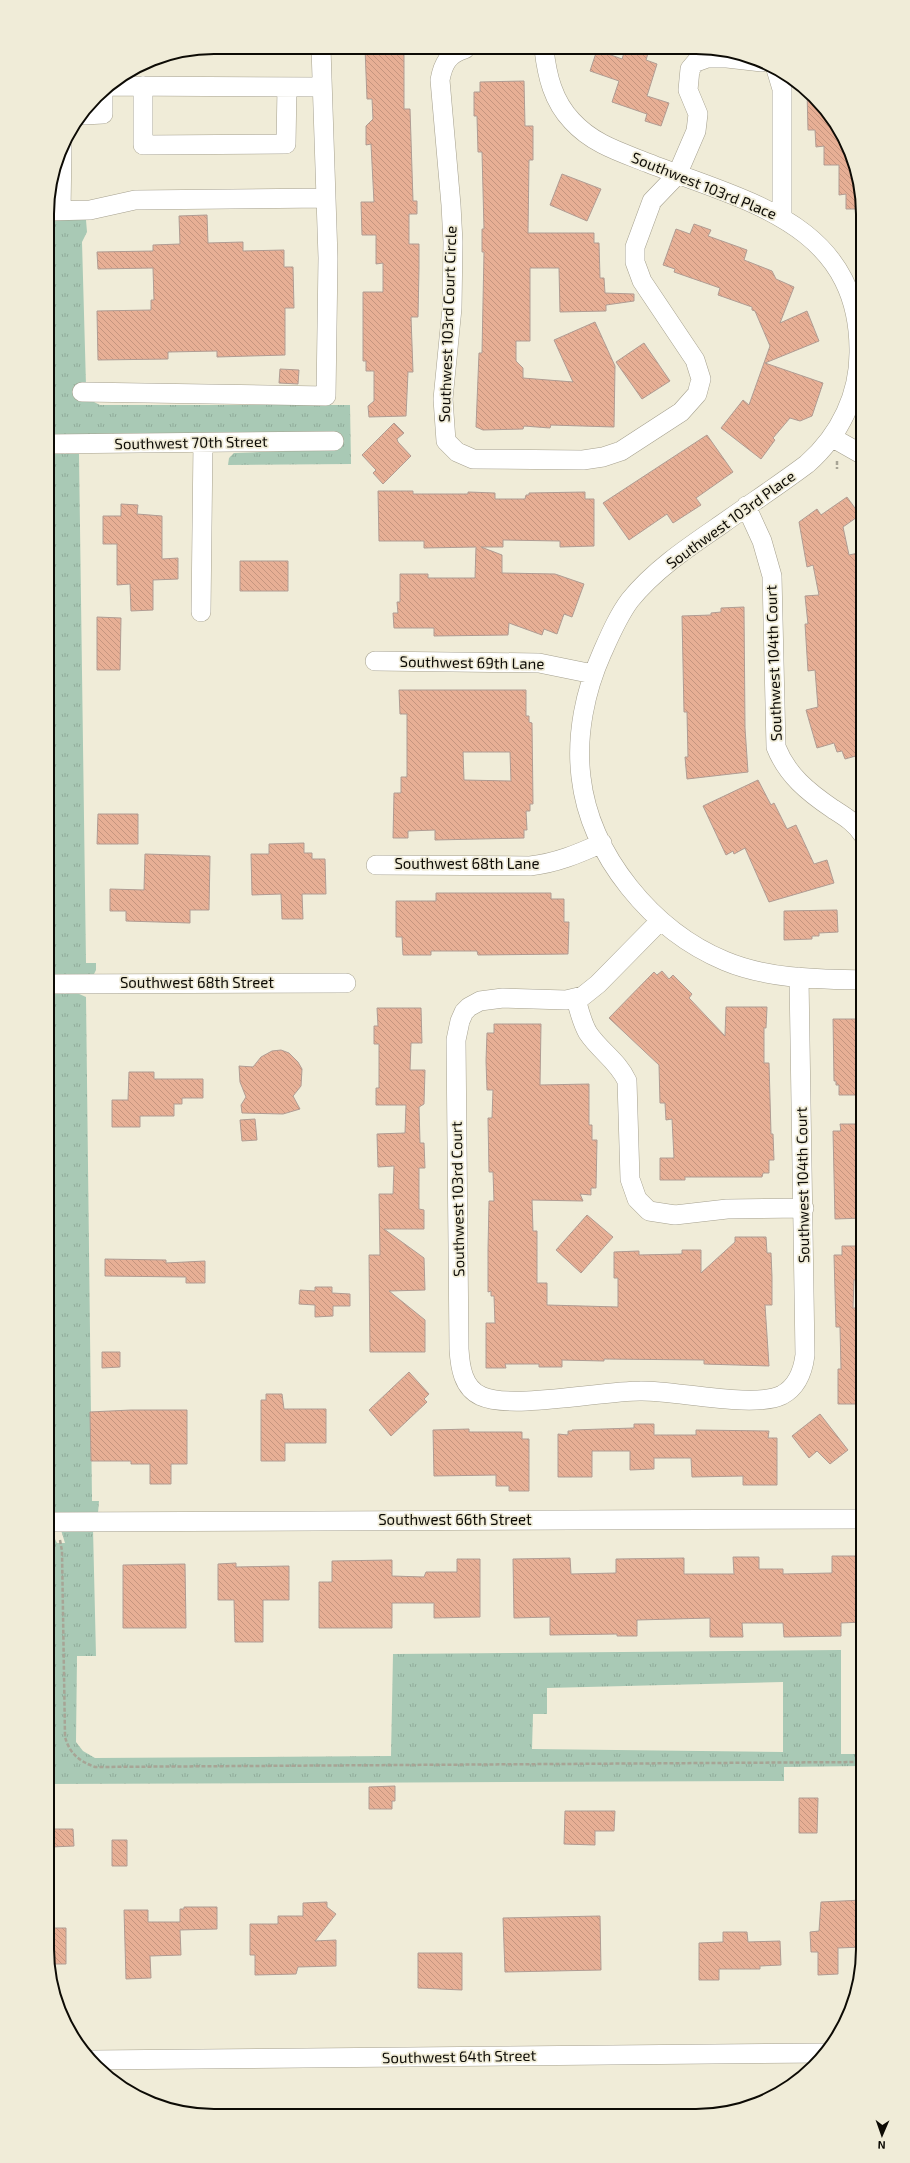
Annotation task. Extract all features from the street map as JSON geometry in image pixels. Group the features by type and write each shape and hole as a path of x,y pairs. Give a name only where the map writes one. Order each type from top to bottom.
{"street":[{"path":"82,392 326,396 328,258 321,54"},
{"name":"Southwest 103rd Court Circle","path":"454,54 448,58 443,65 440,80 452,205 453,242 452,308 443,399 444,422 446,441 457,452 473,459 490,460 570,460 603,457 621,451 635,443 681,412 697,394 701,379 695,360 642,282 634,254 652,201 677,175 693,141 698,122 698,114 688,90 690,69 696,62 707,58 738,59"},
{"name":"Southwest 103rd Place","path":"545,54 547,72 556,98 572,121 602,146 747,200 782,218 819,243 835,264 848,287 856,313"},
{"path":"778,76 782,90 782,218"},
{"path":"118,86 322,87"},
{"path":"143,86 143,145 286,144 287,87"},
{"path":"89,115 103,114 103,99"},
{"path":"59,175 54,211 90,210 135,200 326,198"},
{"name":"Southwest 103rd Place","path":"660,921 624,882 602,843 586,801 580,763 586,698 593,674 619,618 645,584 686,548 807,464 824,449 833,438 848,408 856,381"},
{"path":"833,438 856,451"},
{"name":"Southwest 70th Street","path":"54,444 334,441"},
{"path":"202,443 202,612"},
{"name":"Southwest 104th Court","path":"746,506 762,541 772,576 776,747 781,759 794,779 822,802 852,822 856,827"},
{"name":"Southwest 69th Lane","path":"375,661 539,663 593,674"},
{"name":"Southwest 68th Lane","path":"376,865 536,865 562,860 602,843"},
{"path":"804,1208 727,1210 667,1215 649,1211 643,1206 637,1199 630,1179 627,1081 615,1062 588,1033 576,999 583,996 598,984 660,921 691,943 725,961 754,970 799,977 856,980"},
{"name":"Southwest 104th Court","path":"790,1390 799,1377 805,1355 804,1208 799,977"},
{"name":"Southwest 68th Street","path":"54,984 346,982"},
{"name":"Southwest 103rd Court","path":"576,999 492,999 480,1001 469,1006 460,1021 456,1040 459,1326 460,1361 467,1384 473,1391 488,1399 512,1401 642,1390 714,1398 770,1398 781,1395 790,1390"},
{"name":"Southwest 66th Street","path":"54,1522 856,1519"},
{"name":"Southwest 64th Street","path":"99,2060 817,2053"}],"path":[{"path":"54,1530 62,1551 65,1737 68,1747 75,1756 82,1763 95,1767 856,1762"}],"green space":[{"path":"54,220 86,220 87,232 82,242 86,385 88,399 100,405 350,405 351,464 228,465 229,458 234,453 336,449 54,438"},
{"path":"54,454 79,454 86,963 96,963 96,970 93,976 54,976"},
{"path":"54,993 77,993 86,997 92,1501 99,1501 98,1513 54,1514"},
{"path":"93,1529 96,1656 77,1656 76,1742 83,1751 95,1758 391,1756 393,1654 841,1650 841,1754 856,1754 856,1766 784,1767 784,1781 54,1784 54,1537 57,1543 65,1543 61,1530","holes":["783,1682 783,1752 532,1749 533,1714 547,1714 547,1688"]}],"building":[{"path":"365,54 404,54 404,109 410,109 413,201 417,201 417,214 409,214 409,244 419,244 418,317 411,317 413,372 408,372 406,416 369,417 368,406 374,401 374,371 366,371 366,361 363,361 363,292 383,292 383,263 376,264 376,235 362,235 361,202 374,202 371,144 366,145 366,126 373,119 372,99 367,99"},
{"path":"596,54 608,54 622,59 624,54 648,54 646,60 657,64 647,96 669,103 661,126 645,121 647,114 612,102 619,81 590,71"},
{"path":"524,81 525,126 533,126 533,160 529,160 528,233 594,233 594,243 599,243 600,278 604,278 605,293 634,294 634,301 606,305 606,311 560,312 559,268 530,268 530,341 516,341 516,361 523,368 523,378 573,382 554,340 595,322 615,366 614,427 551,425 550,428 524,426 523,429 483,430 476,427 479,353 482,353 484,252 482,252 482,229 484,229 482,152 478,152 477,116 474,116 474,92 480,92 480,82"},
{"path":"807,99 829,125 844,153 851,173 855,193 856,209 846,209 846,194 839,195 839,165 824,165 824,146 816,147 815,130 808,130"},
{"path":"562,174 601,189 587,221 550,205"},
{"path":"207,215 208,243 243,242 243,251 284,250 284,267 293,267 294,308 285,308 285,355 217,357 217,351 168,352 168,359 98,360 97,311 151,310 151,300 154,300 153,268 98,269 97,252 153,251 153,245 180,244 179,216"},
{"path":"694,224 711,230 708,236 747,250 744,260 772,271 776,279 794,287 780,323 807,311 819,341 765,363 823,383 812,416 800,421 790,418 773,438 775,440 761,459 721,428 743,400 749,405 770,346 755,311 752,310 752,307 718,295 720,288 674,272 675,269 663,265 676,229 690,234"},
{"path":"644,343 670,381 642,399 616,362"},
{"path":"280,369 299,370 298,384 279,383"},
{"path":"394,423 404,433 397,439 398,442 411,456 383,484 373,473 376,470 362,455"},
{"path":"707,435 733,472 696,498 701,505 673,523 667,514 629,540 603,503"},
{"path":"378,491 413,491 413,494 468,494 468,492 495,493 495,499 525,499 526,495 529,495 529,493 585,492 585,499 594,499 594,546 560,547 560,541 503,540 503,547 481,547 502,555 502,573 555,574 584,584 572,617 564,614 557,634 544,629 542,635 509,623 508,635 434,636 434,628 394,628 393,613 398,613 397,602 400,602 400,574 428,574 428,578 475,578 476,547 424,548 424,541 379,541"},
{"path":"847,497 856,509 856,518 843,527 849,555 856,554 856,756 845,759 842,751 837,752 834,743 817,748 806,710 818,707 815,670 808,671 805,624 808,624 805,596 819,595 813,565 807,567 799,522 817,509 821,515"},
{"path":"121,504 138,505 137,514 162,516 162,559 178,558 178,579 153,580 153,610 131,611 130,584 117,585 117,544 103,544 103,516 121,516"},
{"path":"240,561 288,561 288,591 240,591"},
{"path":"744,607 745,728 748,772 687,779 685,757 688,757 687,712 684,712 682,616 711,615 711,613 721,612 721,608"},
{"path":"97,617 121,618 120,670 97,670"},
{"path":"399,690 526,690 526,716 529,716 529,722 532,723 533,804 530,804 530,811 526,811 527,830 524,830 524,838 435,840 435,830 408,831 408,838 393,838 394,793 401,793 401,777 407,777 407,714 400,714","holes":["463,752 510,752 511,781 464,780"]},
{"path":"758,780 771,805 774,803 787,829 796,825 814,864 827,860 834,883 769,902 745,848 734,854 733,851 726,855 703,806"},
{"path":"98,814 138,814 138,844 97,844"},
{"path":"304,843 304,853 312,853 312,859 325,859 326,894 302,894 303,919 282,919 281,894 252,895 251,854 269,854 269,844"},
{"path":"145,854 210,856 209,910 190,910 190,923 126,921 126,911 110,911 110,889 144,890"},
{"path":"436,893 551,893 551,899 564,899 564,922 569,922 568,954 478,955 477,951 431,951 431,955 403,955 402,937 396,937 396,901 436,901"},
{"path":"837,910 838,932 819,933 819,936 812,936 812,939 784,940 784,911"},
{"path":"662,971 669,979 673,975 692,994 689,998 725,1036 726,1007 767,1007 766,1028 764,1028 764,1063 769,1063 771,1134 773,1134 774,1160 769,1160 769,1173 763,1173 762,1177 685,1177 685,1180 660,1180 660,1158 674,1158 672,1119 666,1120 665,1103 660,1103 659,1065 609,1018 654,972 657,975"},
{"path":"377,1008 421,1008 422,1043 411,1043 410,1070 425,1070 424,1104 419,1107 420,1143 424,1143 425,1168 419,1168 419,1209 424,1210 424,1229 384,1229 424,1258 425,1290 389,1291 425,1320 425,1352 370,1352 369,1255 380,1255 379,1194 393,1194 394,1166 378,1167 377,1134 405,1133 406,1105 376,1105 376,1088 379,1088 379,1044 374,1044 374,1026 378,1026"},
{"path":"833,1019 856,1019 856,1095 839,1095 839,1085 836,1085 836,1081 834,1081"},
{"path":"494,1024 541,1024 540,1085 589,1084 589,1125 592,1125 592,1140 597,1140 596,1188 591,1188 591,1195 580,1194 583,1201 532,1200 533,1231 537,1231 537,1283 547,1283 547,1305 618,1307 618,1278 614,1278 614,1252 639,1251 639,1255 682,1254 682,1250 701,1250 701,1273 735,1242 735,1237 766,1237 767,1253 771,1253 772,1277 772,1305 765,1305 769,1366 704,1364 704,1360 604,1359 604,1361 562,1360 562,1367 539,1367 539,1364 505,1364 506,1368 486,1368 486,1323 495,1323 494,1296 491,1296 491,1291 488,1292 489,1201 494,1201 493,1172 489,1172 488,1118 492,1118 493,1090 487,1090 486,1061 487,1033 494,1033"},
{"path":"281,1050 289,1053 298,1062 302,1069 301,1086 293,1096 300,1109 283,1114 242,1113 241,1105 246,1097 240,1082 239,1066 253,1067 261,1057 272,1051"},
{"path":"129,1072 154,1072 154,1079 203,1079 203,1098 182,1098 182,1104 174,1104 174,1116 140,1116 140,1127 112,1127 112,1100 128,1100"},
{"path":"255,1119 257,1140 242,1141 240,1120"},
{"path":"840,1124 856,1124 856,1218 835,1219 833,1131 841,1131"},
{"path":"587,1215 613,1237 581,1273 556,1250"},
{"path":"842,1246 856,1246 856,1280 854,1280 853,1308 856,1308 856,1404 838,1404 838,1369 841,1369 840,1327 836,1327 834,1255 842,1255"},
{"path":"105,1259 166,1260 166,1263 205,1261 205,1283 186,1283 186,1277 105,1276"},
{"path":"315,1287 332,1287 332,1293 350,1294 350,1306 333,1306 333,1316 315,1317 315,1305 299,1304 300,1290 315,1291"},
{"path":"102,1352 120,1352 120,1367 102,1368"},
{"path":"409,1372 429,1394 424,1399 427,1402 391,1436 369,1410"},
{"path":"266,1394 282,1394 284,1409 326,1409 326,1443 285,1443 285,1461 261,1461 261,1400 266,1400"},
{"path":"187,1410 187,1464 171,1464 171,1484 150,1484 150,1464 131,1464 131,1461 91,1461 90,1412"},
{"path":"820,1414 848,1450 830,1464 817,1451 809,1458 792,1436"},
{"path":"634,1424 654,1424 654,1435 696,1435 696,1430 769,1431 768,1438 777,1438 777,1485 743,1485 743,1476 692,1477 691,1458 654,1458 654,1469 630,1470 630,1451 592,1451 592,1477 558,1477 558,1434 568,1435 568,1431 572,1430 634,1428"},
{"path":"469,1429 469,1432 522,1432 522,1439 529,1439 529,1491 509,1491 509,1486 496,1486 496,1475 434,1476 433,1430"},
{"path":"832,1556 856,1556 856,1622 841,1623 841,1636 784,1637 783,1623 742,1623 743,1637 710,1637 710,1618 637,1620 637,1636 617,1636 617,1634 550,1635 550,1617 514,1618 513,1559 570,1558 571,1574 616,1573 616,1559 684,1558 684,1574 734,1574 733,1557 759,1557 759,1569 783,1569 783,1574 832,1573"},
{"path":"457,1559 480,1559 480,1617 434,1618 434,1603 392,1603 392,1628 319,1628 319,1582 332,1582 332,1561 392,1560 392,1576 424,1577 426,1572 457,1572"},
{"path":"236,1563 236,1567 289,1566 289,1600 263,1600 263,1642 235,1642 234,1600 218,1600 218,1564"},
{"path":"185,1564 186,1628 123,1628 123,1565"},
{"path":"395,1786 395,1801 392,1801 392,1809 369,1809 369,1787"},
{"path":"799,1798 818,1798 817,1833 799,1833"},
{"path":"565,1811 615,1811 614,1831 595,1831 595,1845 564,1844"},
{"path":"54,1829 73,1829 74,1846 54,1847"},
{"path":"112,1840 127,1840 127,1866 112,1866"},
{"path":"856,1900 856,1947 838,1948 838,1974 818,1975 818,1952 811,1952 810,1932 819,1931 821,1902"},
{"path":"327,1902 327,1907 336,1914 315,1941 336,1940 336,1966 298,1967 296,1974 255,1975 255,1955 250,1955 250,1924 278,1924 278,1916 303,1916 303,1903"},
{"path":"184,1907 217,1907 217,1929 180,1930 181,1955 150,1956 151,1978 126,1979 124,1910 148,1910 148,1922 180,1922 180,1909 184,1909"},
{"path":"600,1916 601,1970 505,1972 503,1918"},
{"path":"54,1928 66,1928 66,1964 54,1964"},
{"path":"723,1932 747,1932 748,1942 780,1941 781,1965 760,1966 760,1969 719,1969 719,1980 699,1980 699,1943 723,1942"},
{"path":"418,1953 462,1953 462,1990 418,1988"}]}
